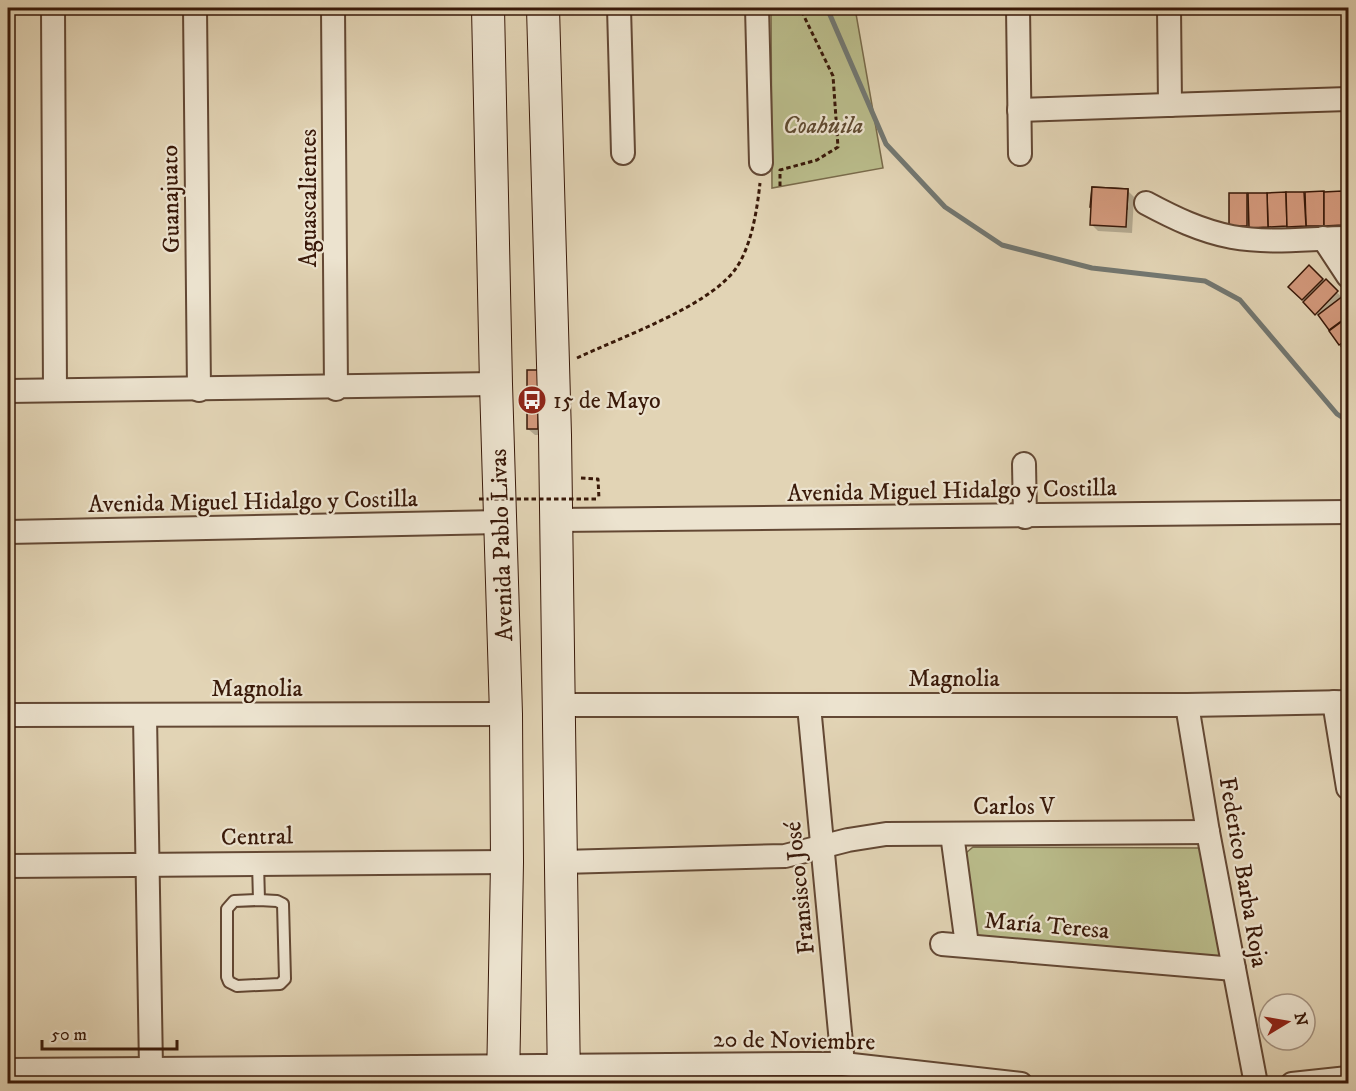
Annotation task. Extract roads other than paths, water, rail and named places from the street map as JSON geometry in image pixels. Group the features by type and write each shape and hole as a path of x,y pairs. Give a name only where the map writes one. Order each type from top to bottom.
{"main road":[{"name":"Avenida Pablo Livas","path":"488,8 506,714 507,862 503,1074"},
{"path":"543,8 560,705 564,1074"}],"street":[{"path":"53,8 55,390"},
{"name":"Guanajuato","path":"195,8 199,390"},
{"name":"Aguascalientes","path":"333,8 336,389"},
{"path":"619,8 623,153"},
{"path":"757,8 761,164"},
{"path":"1018,8 1020,154"},
{"path":"1169,8 1170,105"},
{"path":"1019,110 1348,99"},
{"path":"1146,203 1178,220 1234,237 1348,238"},
{"path":"1323,238 1348,276"},
{"path":"8,392 336,389 496,384"},
{"path":"1024,464 1025,517"},
{"name":"Avenida Miguel Hidalgo y Costilla","path":"556,520 1348,512"},
{"name":"Avenida Miguel Hidalgo y Costilla","path":"8,532 500,522"},
{"path":"1341,702 1348,788"},
{"name":"Magnolia","path":"560,705 1187,705 1341,702"},
{"name":"Federico Barba Roja","path":"1187,705 1208,832 1256,1083"},
{"name":"Fransisco José","path":"809,706 843,1064"},
{"name":"Magnolia","path":"8,715 506,714"},
{"path":"146,716 146,865 151,1068"},
{"name":"Carlos V","path":"823,848 848,840 886,834 1208,832"},
{"name":"María Teresa","path":"952,834 967,945 1234,969"},
{"path":"562,862 785,856 823,848"},
{"name":"Central","path":"8,866 507,862"},
{"path":"942,944 967,945"},
{"name":"20 de Noviembre","path":"8,1070 100,1076 151,1068 232,1075 564,1074 843,1064 875,1076 1011,1083"},
{"path":"1292,1083 1348,1078"}],"lane":[{"path":"258,863 259,900"},
{"path":"259,900 277,901 283,904 285,979 280,984 237,986 229,982 227,977 227,909 234,901 259,900"}],"waterway":[{"path":"827,8 886,144 945,207 1002,245 1092,268 1205,281 1240,300 1337,414 1348,421"}],"place":[{"name":"15 de Mayo","path":"532,400"}],"park label":[{"name":"Coahuila","path":"823,125"}]}
